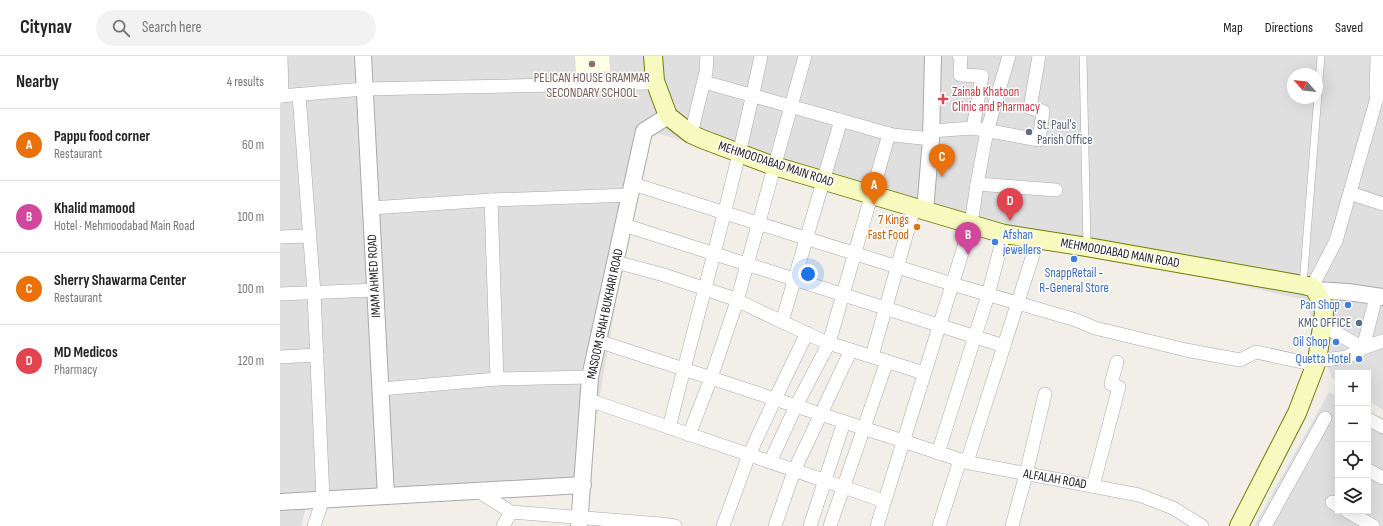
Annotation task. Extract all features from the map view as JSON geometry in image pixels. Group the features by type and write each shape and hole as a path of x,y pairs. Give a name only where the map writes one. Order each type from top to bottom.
{"main road":[{"path":"653,56 655,81 668,116"},
{"name":"MEHMOODABAD MAIN ROAD","path":"668,116 692,134 702,139 775,166 1004,234 1087,247 1310,287"},
{"path":"1239,526 1298,413 1316,363 1324,313 1323,304 1310,287"}],"street":[{"path":"281,56 281,96 364,89 647,83 655,81"},
{"name":"IMAM AHMED ROAD","path":"363,56 386,496"},
{"path":"692,134 704,82 707,56"},
{"path":"669,428 724,213 761,56"},
{"path":"689,435 711,378 737,301 746,264 805,56"},
{"path":"872,356 897,267 920,209 931,135 933,56"},
{"path":"959,56 961,56 960,74 982,76 973,128"},
{"path":"877,526 971,224 987,131 1009,56"},
{"path":"704,82 889,134 931,135 973,128 1039,140 1042,111 1030,108 1039,56"},
{"path":"1376,101 1377,56"},
{"path":"1310,287 1336,241 1376,101 1383,84"},
{"path":"299,95 314,293 323,499 314,526"},
{"name":"MASOOM SHAH BUKHARI ROAD","path":"580,522 590,377 644,132 668,116"},
{"path":"782,322 841,120"},
{"path":"770,462 828,343 889,134"},
{"path":"977,184 1056,190"},
{"path":"371,208 632,189 758,223 952,284 1076,320 1095,328 1186,350 1240,360 1256,352 1316,363 1347,357 1363,348 1383,341"},
{"path":"1350,193 1383,204"},
{"path":"491,200 497,379"},
{"path":"624,225 1004,346"},
{"path":"938,453 988,294 1004,234"},
{"path":"280,237 309,236"},
{"path":"939,526 964,461 1004,346 1038,239"},
{"path":"616,262 664,276 737,301 828,343 924,373"},
{"name":"MEHMOODABAD MAIN ROAD","path":"1310,287 1379,297"},
{"path":"280,294 375,290"},
{"path":"1363,348 1379,297"},
{"path":"1322,325 1363,348"},
{"path":"723,526 749,455 807,333"},
{"name":"ALFALAH ROAD","path":"598,341 964,461 1139,495 1173,508 1202,526"},
{"path":"775,526 794,471 851,350"},
{"path":"280,357 317,355"},
{"path":"830,526 887,361"},
{"path":"1093,486 1119,387 1111,384 1117,362"},
{"path":"380,389 497,379 590,377"},
{"path":"1012,526 1045,394"},
{"path":"589,400 884,502"},
{"path":"1265,526 1325,418"},
{"path":"1371,421 1383,427"},
{"path":"810,526 844,422"},
{"path":"1371,472 1383,478"},
{"path":"280,502 583,485"},
{"path":"478,491 511,512 580,522 675,526"},
{"path":"503,526 511,512"},
{"path":"1352,514 1373,526"}],"lane":[{"path":"1083,56 1087,247"},
{"path":"1310,287 1321,56"}],"shaded area":[{"path":"280,56 1383,56 1383,410 1371,402 1371,370 1335,370 1335,380 1332,378 1305,300 969,223 646,130 584,486 308,500 301,526 280,526"},
{"name":"PELICAN HOUSE GRAMMAR SECONDARY SCHOOL","path":"575,56 609,56 610,71 576,73"},
{"path":"1329,392 1335,395 1335,514 1371,514 1371,415 1383,421 1383,526 1254,526"}],"place":[{"name":"PELICAN HOUSE GRAMMAR SECONDARY SCHOOL","path":"592,64"},
{"name":"Zainab Khatoon Clinic and Pharmacy","path":"943,99"},
{"name":"St. Paul's Parish Office","path":"1029,132"},
{"name":"Sherry Shawarma Center","path":"942,177"},
{"name":"Pappu food corner","path":"874,205"},
{"name":"MD Medicos","path":"1010,221"},
{"name":"7 Kings Fast Food","path":"917,227"},
{"name":"Afshan jewellers","path":"995,242"},
{"name":"Khalid mamood","path":"968,255"},
{"name":"SnappRetail - R-General Store","path":"1074,259"},
{"name":"Pan Shop","path":"1348,305"},
{"name":"KMC OFFICE","path":"1359,323"},
{"name":"Oil Shop","path":"1336,342"},
{"name":"Quetta Hotel","path":"1359,359"}]}
